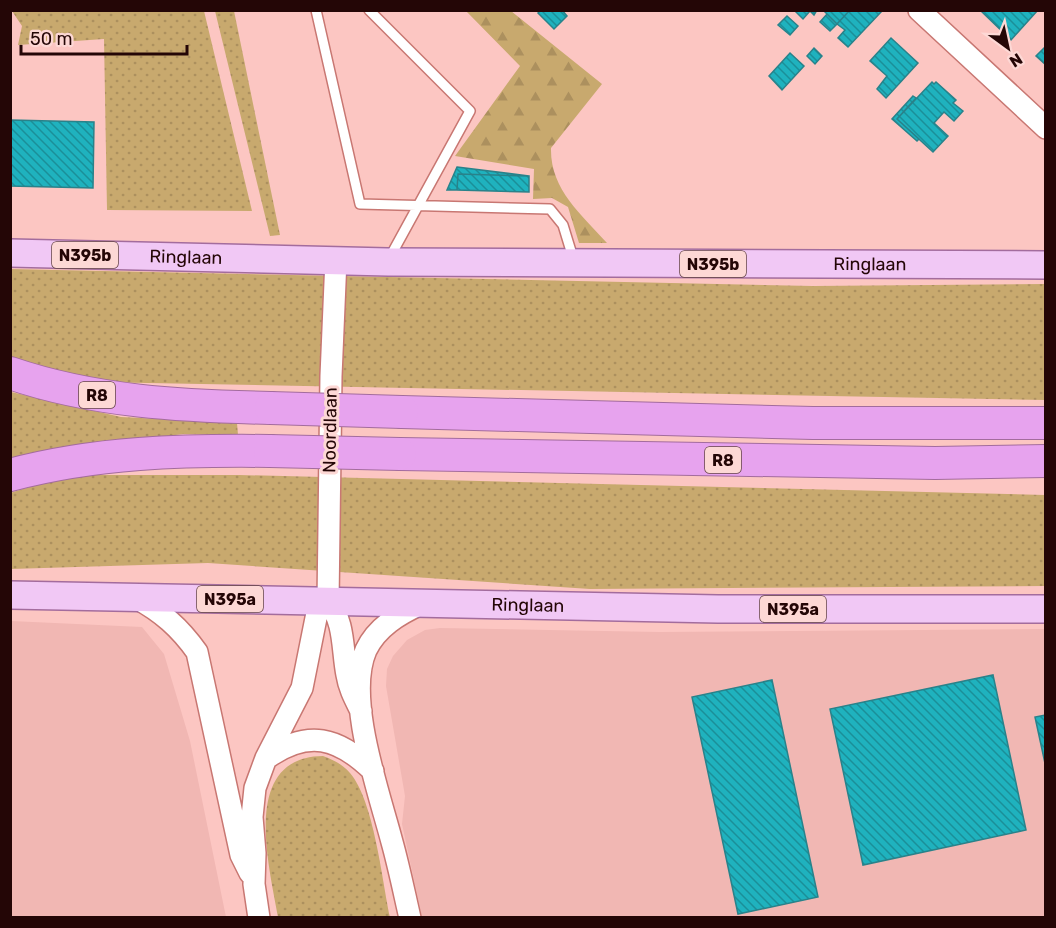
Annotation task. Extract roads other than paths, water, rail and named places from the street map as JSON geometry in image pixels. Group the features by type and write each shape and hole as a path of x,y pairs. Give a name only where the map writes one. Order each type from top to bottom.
{"highway":[{"name":"R8","path":"10,373 41,383 116,398 184,407 813,423 1046,423"},
{"name":"R8","path":"10,475 94,457 181,450 934,463 1046,461"}],"main road":[{"name":"Ringlaan","path":"10,253 387,262 1046,265"},
{"name":"Ringlaan","path":"10,595 718,609 1046,609"}],"street":[{"path":"919,10 1046,128"},
{"name":"Noordlaan","path":"336,259 330,388 328,602 339,614 347,675 351,692 361,711"},
{"name":"Noordlaan","path":"133,597 160,611 185,635 197,652 241,855 254,884"},
{"name":"Noordlaan","path":"259,918 254,884 253,803 259,776 266,759 302,688 317,613 328,602"},
{"name":"Noordlaan","path":"410,918 372,771 361,711 362,664 372,639 396,615 422,604"},
{"path":"266,759 285,746 310,739 334,742 354,753 372,771"}],"lane":[{"path":"316,10 360,204 550,209 563,225 574,263"},
{"path":"369,10 470,111 387,262"}]}
